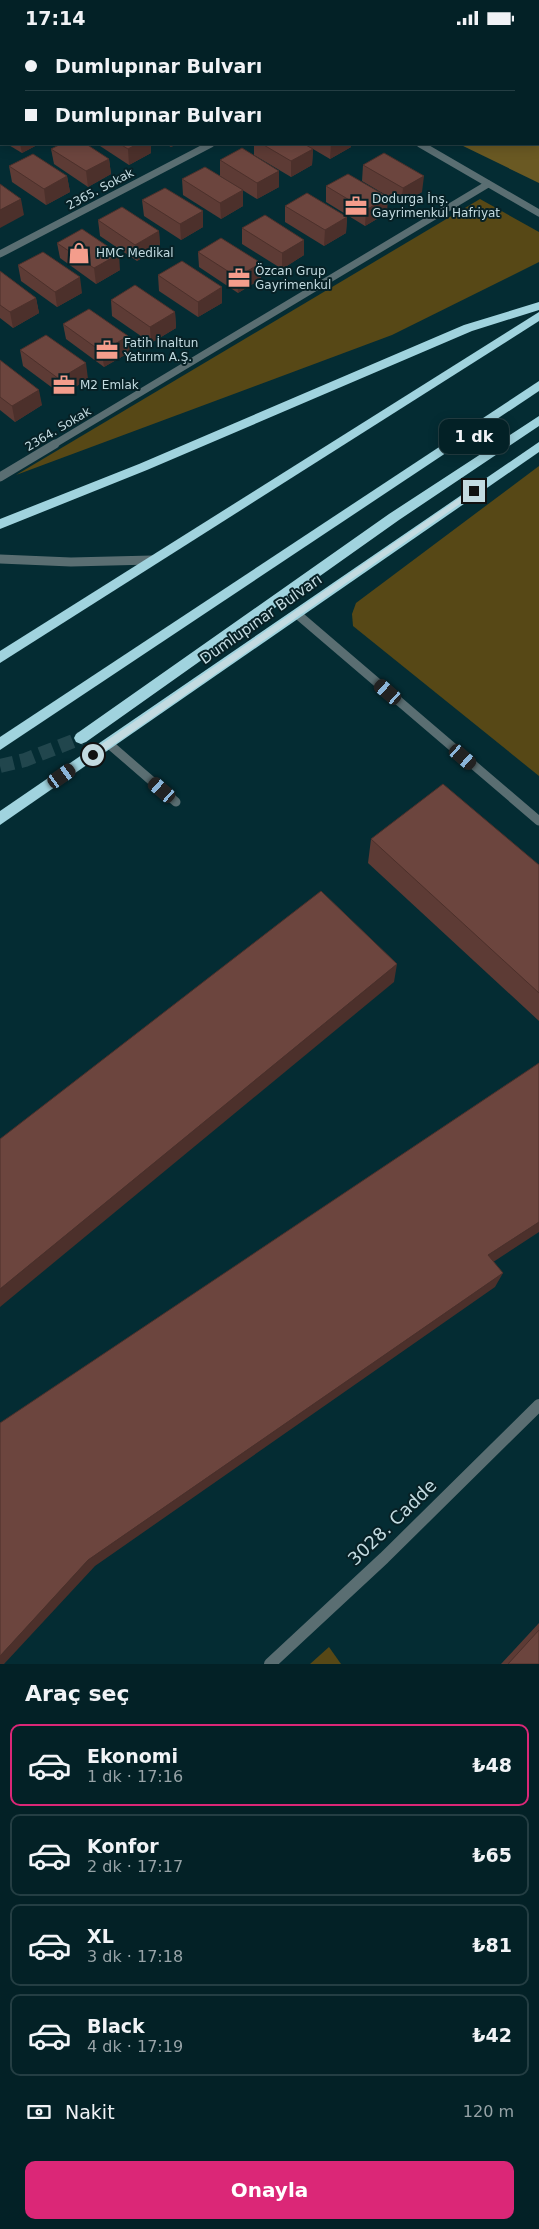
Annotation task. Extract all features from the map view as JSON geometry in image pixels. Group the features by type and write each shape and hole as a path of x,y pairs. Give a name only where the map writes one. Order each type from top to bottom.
{"highway":[{"path":"0,524 143,467 468,329 539,306"},
{"path":"0,658 539,316"},
{"path":"0,744 539,385"},
{"path":"81,737 394,517 539,420"},
{"name":"Dumlupınar Bulvarı","path":"0,819 539,446"}],"street":[{"name":"2365. Sokak","path":"0,254 209,145"},
{"path":"422,145 539,213"},
{"name":"2364. Sokak","path":"0,477 488,183"},
{"path":"0,559 71,562 152,560"},
{"path":"297,614 539,821"},
{"path":"109,744 176,801"},
{"name":"3028. Cadde","path":"270,1664 384,1558 539,1405"}],"shaded area":[{"path":"461,145 539,145 539,183"},
{"path":"480,199 539,232 539,262 392,335 16,475"},
{"path":"539,466 539,776 353,626 352,614 356,603"},
{"path":"329,1647 341,1664 310,1664"}],"building":[{"path":"59,145 88,145 109,159 86,171 51,149"},
{"path":"122,145 135,145 128,149"},
{"path":"264,145 306,145 313,149 291,161"},
{"path":"242,148 279,171 257,183 220,160"},
{"path":"384,153 424,176 403,188 363,165"},
{"path":"33,154 67,176 44,189 9,166"},
{"path":"205,167 243,190 220,203 182,179"},
{"path":"348,174 388,197 366,210 326,186"},
{"path":"0,184 21,199 0,210"},
{"path":"165,188 203,211 180,224 142,200"},
{"path":"307,193 347,217 325,230 285,206"},
{"path":"122,207 159,231 135,245 98,220"},
{"path":"265,215 304,240 282,253 242,228"},
{"path":"82,229 119,254 94,268 57,243"},
{"path":"221,238 261,263 237,277 198,252"},
{"path":"43,252 80,277 55,292 18,265"},
{"path":"182,261 222,287 198,302 158,275"},
{"path":"0,271 36,298 10,312 0,305"},
{"path":"135,285 175,312 150,327 111,300"},
{"path":"89,309 128,336 102,352 63,324"},
{"path":"46,335 86,363 59,379 20,350"},
{"path":"0,360 39,390 12,406 0,397"},
{"path":"443,784 539,865 539,993 371,839"},
{"path":"321,891 397,964 0,1289 0,1139"},
{"path":"539,1063 539,1222 488,1255 503,1273 88,1560 0,1656 0,1423"},
{"path":"539,1630 539,1664 508,1664"}],"tunnel":[{"path":"0,766 25,760 81,738"}],"place":[{"name":"Dodurga İnş. Gayrimenkul Hafriyat","path":"356,206"},
{"name":"HMC Medikal","path":"79,253"},
{"name":"Özcan Grup Gayrimenkul","path":"239,278"},
{"name":"Fatih İnaltun Yatırım A.Ş.","path":"107,350"},
{"name":"M2 Emlak","path":"64,385"}],"route":[{"path":"93,755 474,491"}]}
